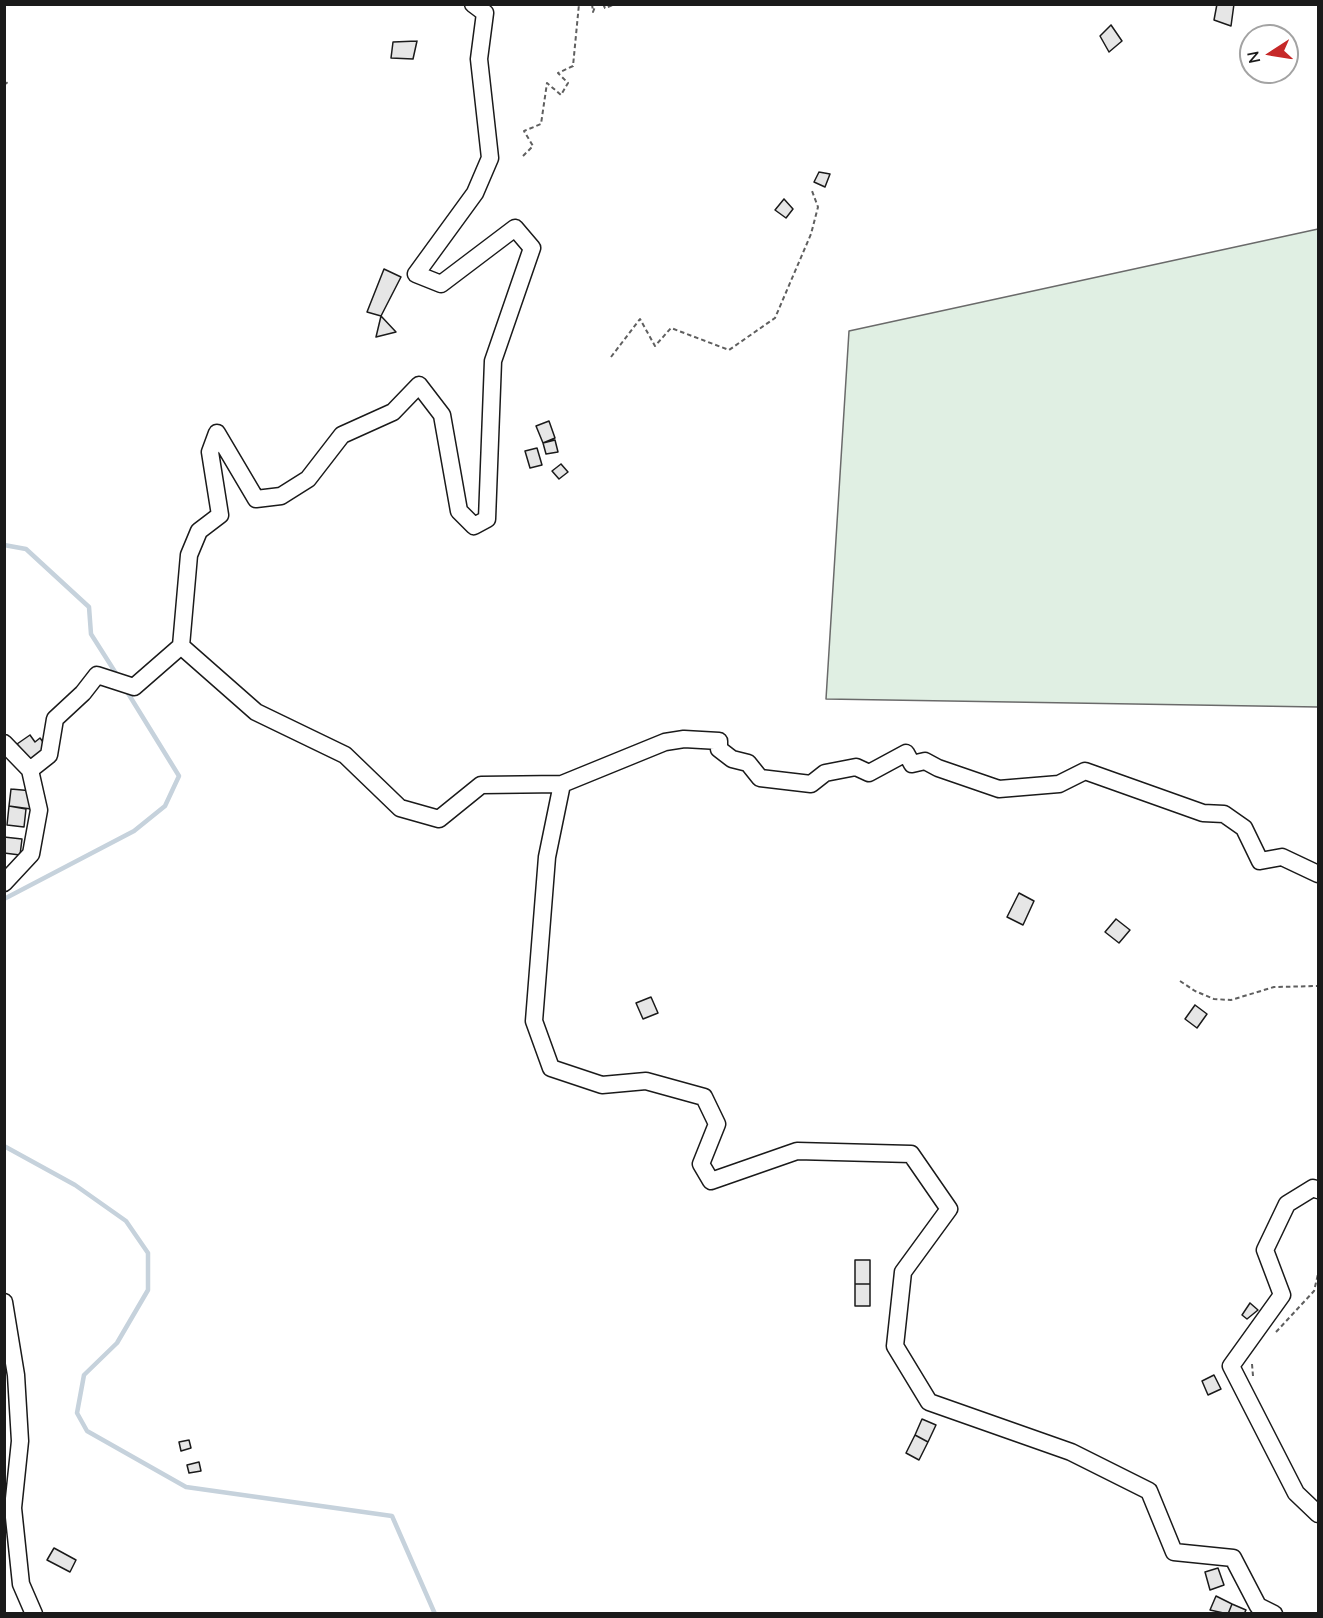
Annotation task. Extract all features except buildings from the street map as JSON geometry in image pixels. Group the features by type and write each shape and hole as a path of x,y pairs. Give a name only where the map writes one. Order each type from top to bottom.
{"street":[{"path":"30,770 49,755 55,719 83,693 97,675 134,687 181,646 189,555 199,531 220,515 210,452 217,433 256,499 281,496 308,479 342,435 393,412 419,385 442,415 459,511 474,526 487,519 493,361 532,248 515,228 441,284 416,274 475,193 490,158 479,59 485,14 473,4"},
{"path":"181,646 256,712 345,755 400,808 439,819 481,784 562,784 664,742 719,741 719,749 732,759 748,763 760,778 811,784 825,773 856,767 869,773 906,753 912,764 925,761 999,789 1059,783 1085,771 1203,813 1224,814 1244,828 1260,861 1282,857 1318,874"},
{"path":"4,743 30,770 39,810 31,854 4,883"},
{"path":"562,784 547,857 534,1022 551,1068 602,1085 646,1081 704,1097 717,1124 701,1164 711,1182 797,1151 911,1154 949,1209 903,1272 895,1346 929,1402 1071,1452 1149,1491 1174,1552 1233,1558 1258,1606 1274,1614"},
{"path":"1318,1190 1313,1188 1287,1204 1265,1250 1282,1295 1231,1366 1296,1493 1318,1514"},
{"path":"4,1302 16,1376 20,1441 13,1508 21,1584 34,1614"}],"path":[{"path":"523,156 533,146 524,131 541,124 547,83 561,95 568,83 558,73 573,66 579,4"},
{"path":"603,4 605,8 616,4"},
{"path":"4,85 8,82"},
{"path":"611,357 640,319 656,346 671,328 729,350 775,318 811,234 818,207 813,191"},
{"path":"1180,981 1195,991 1214,999 1231,1000 1274,987 1318,986"},
{"path":"1271,1335 1314,1291 1318,1275"},
{"path":"1251,1361 1254,1371 1251,1403"}],"green space":[{"path":"1318,229 1318,707 826,699 849,331"}],"waterway":[{"path":"4,545 26,549 89,607 91,634 117,675"},
{"path":"4,899 134,831 165,806 179,776 126,690"},
{"path":"4,1146 75,1185 126,1221 148,1253 148,1290 117,1343 84,1375 77,1413 87,1431 186,1487 392,1516 435,1614"}]}
